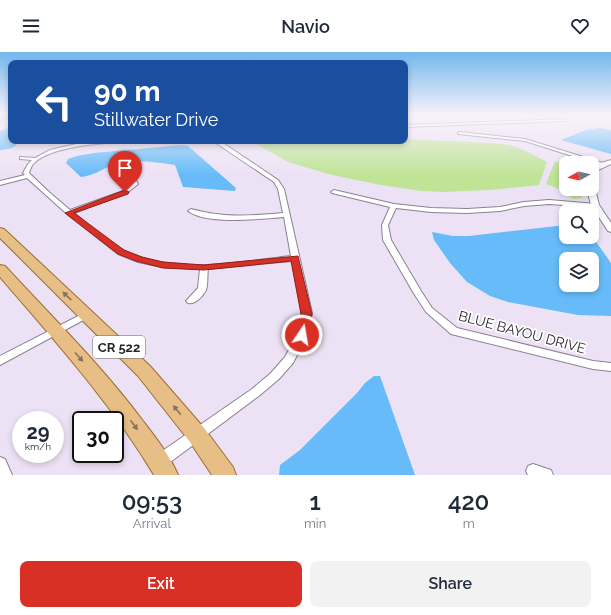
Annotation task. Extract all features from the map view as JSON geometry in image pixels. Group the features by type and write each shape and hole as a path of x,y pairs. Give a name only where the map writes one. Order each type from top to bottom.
{"main road":[{"name":"CR 522","path":"0,231 144,372 197,435 225,475"},
{"name":"CR 522","path":"0,269 120,405 163,468"}],"street":[{"path":"481,135 525,140 603,164"},
{"path":"27,175 28,164 35,159 51,152 67,148 96,144"},
{"path":"163,468 197,435 256,392 284,366 296,349 302,335 307,314 285,215 281,189 276,181 220,144"},
{"path":"22,158 35,159"},
{"path":"599,166 611,162"},
{"path":"0,179 27,175"},
{"path":"0,183 27,175"},
{"path":"27,175 69,213 121,252 139,259 163,265 204,267 295,258"},
{"path":"69,213 125,192 135,184 132,178"},
{"path":"334,192 394,206 431,210 467,211 500,209 524,204 549,202 580,204"},
{"name":"BLUE BAYOU DRIVE","path":"394,206 385,225 387,240 429,310 454,331 565,359 611,367"},
{"path":"599,210 611,229"},
{"path":"192,211 207,216 228,218 285,215"},
{"path":"191,301 202,289 204,267"},
{"path":"0,361 86,315"}],"green space":[{"path":"408,139 491,143 510,145 526,151 547,162 539,185 490,190 444,192 421,191 381,185 332,175 288,162 256,144 408,144"},
{"path":"555,161 559,162 559,189 546,184"},
{"path":"569,196 582,196 582,198 573,199"}],"water":[{"path":"0,135 8,135 8,144 17,144 11,148 0,150"},
{"path":"574,135 611,135 611,154 561,140"},
{"path":"182,145 188,146 236,188 235,191 183,187 175,165 146,162 123,162 81,177 66,163 68,159 94,153"},
{"path":"559,226 559,244 598,244 611,263 611,316 578,315 508,302 490,296 467,282 450,263 434,240 432,232 453,236 469,236"},
{"path":"374,376 380,376 415,475 279,475 280,465 300,450 357,393 365,383"}],"route":[{"path":"125,192 69,213 121,252 139,259 163,265 204,267 295,258 307,314 302,335"}]}
